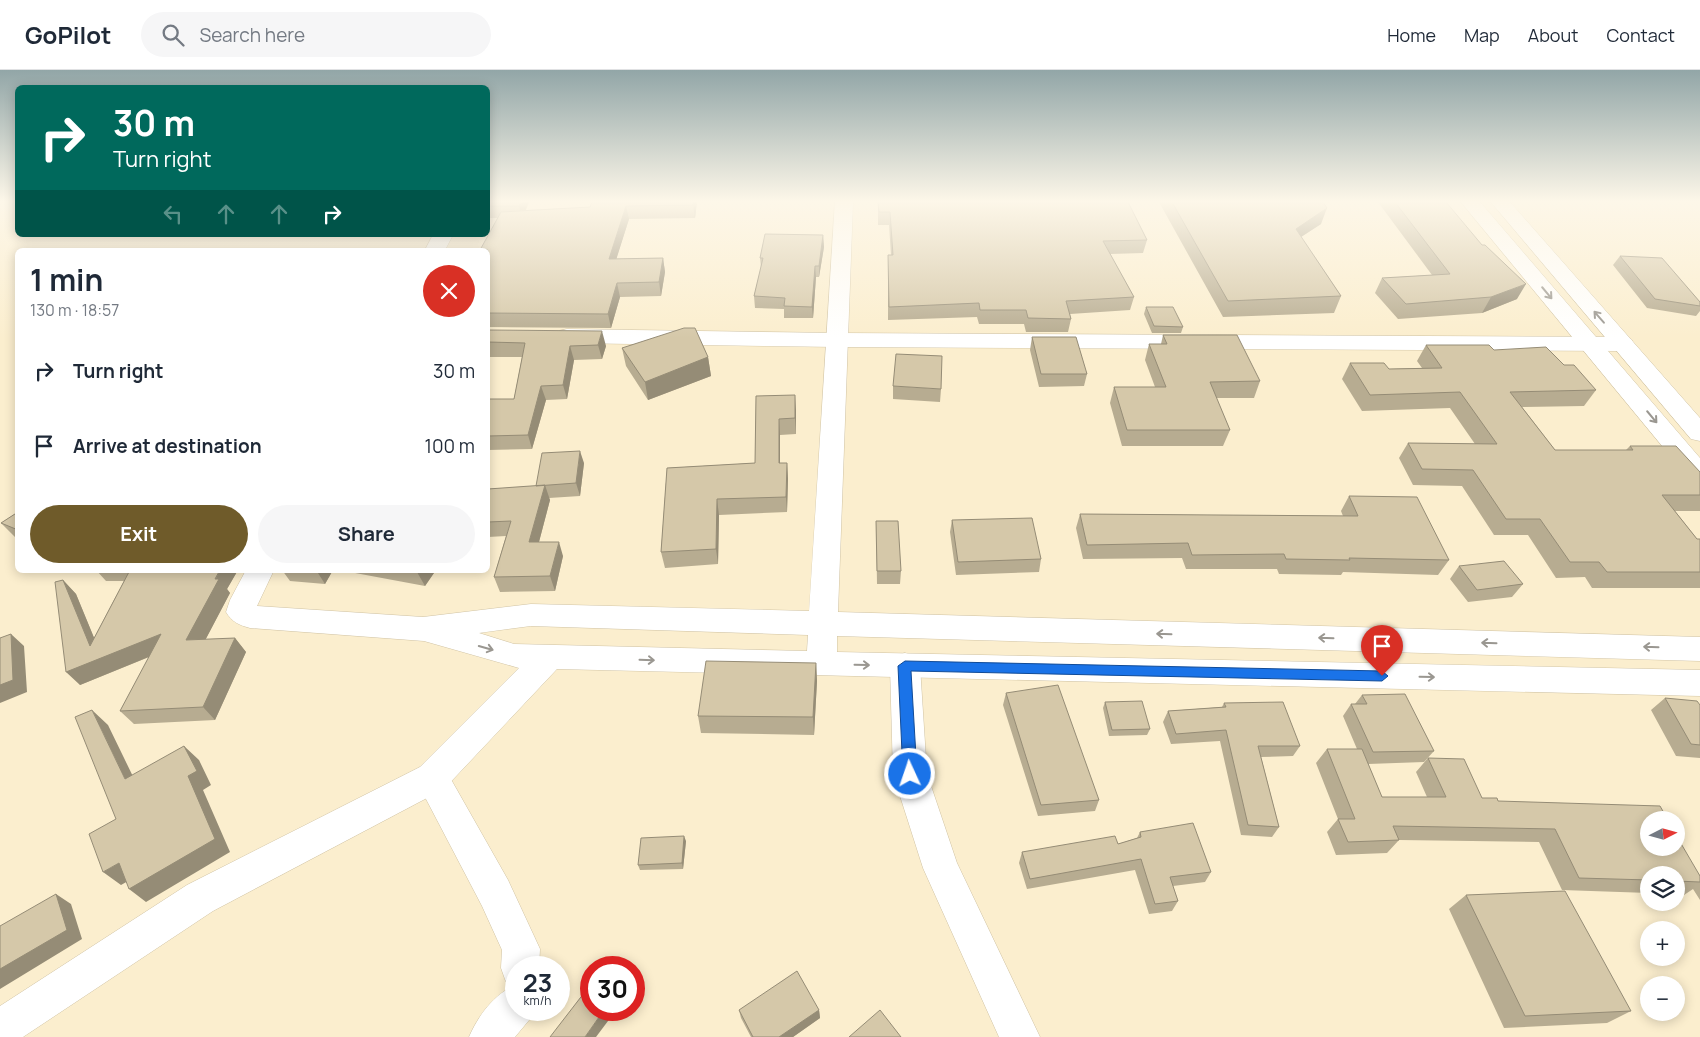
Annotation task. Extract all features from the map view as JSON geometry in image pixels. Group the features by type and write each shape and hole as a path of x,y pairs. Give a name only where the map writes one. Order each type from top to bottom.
{"street":[{"path":"820,664 842,247"},
{"path":"1508,247 1700,475"},
{"path":"1539,247 1700,433"},
{"path":"546,335 838,340 1623,344"},
{"path":"258,573 244,600 241,612 250,617 423,629 531,615 823,625 1700,649"},
{"path":"423,629 514,656 1700,682"},
{"path":"0,1029 200,898 432,778 550,657"},
{"path":"905,666 910,774 941,868 1020,1037"},
{"path":"432,778 495,893 521,949 521,956"},
{"path":"489,1037 505,1018"}],"building":[{"path":"613,247 609,259 663,258 659,282 617,283 608,314 490,313 490,248 481,248"},
{"path":"762,247 821,247 819,266 815,266 812,307 784,306 785,298 754,296 763,258 760,258"},
{"path":"892,247 1106,247 1134,297 1066,301 1071,319 1028,318 1026,310 980,310 979,303 889,307 888,255 893,255"},
{"path":"1198,247 1308,247 1341,296 1228,301"},
{"path":"1429,247 1487,247 1526,284 1491,297 1406,304 1382,278 1450,274"},
{"path":"1620,256 1662,258 1700,302 1700,306 1655,299"},
{"path":"1146,307 1173,307 1183,327 1154,326"},
{"path":"684,328 695,328 708,357 645,382 622,348"},
{"path":"490,330 602,331 598,345 570,346 563,385 541,386 528,435 490,436 490,399 514,399 525,343 490,342"},
{"path":"1163,335 1237,335 1260,381 1210,382 1230,430 1127,430 1114,387 1166,387 1149,344 1167,344"},
{"path":"1032,337 1076,337 1087,374 1041,374"},
{"path":"1426,345 1489,345 1494,350 1546,347 1564,365 1574,365 1596,390 1510,392 1555,450 1633,450 1630,446 1676,446 1700,472 1700,495 1662,495 1697,539 1700,539 1700,572 1607,572 1599,562 1570,562 1540,519 1506,519 1473,470 1422,469 1408,443 1497,444 1460,392 1370,395 1350,363 1384,363 1389,369 1442,368"},
{"path":"896,354 942,356 941,389 893,386"},
{"path":"795,395 795,418 779,419 779,463 787,463 786,497 717,499 716,549 661,552 667,468 755,463 756,396"},
{"path":"580,451 576,483 536,486 542,453"},
{"path":"545,485 529,542 559,542 550,576 494,577 511,521 490,522 490,489"},
{"path":"1349,496 1417,497 1449,560 1286,559 1284,554 1192,555 1188,543 1087,545 1080,514 1358,516"},
{"path":"15,514 15,529 1,523"},
{"path":"1032,518 1041,559 958,562 952,520"},
{"path":"876,521 898,521 901,571 877,571"},
{"path":"1504,561 1523,584 1477,590 1459,566"},
{"path":"128,573 218,573 215,579 219,579 186,640 235,638 203,707 120,711 161,634 66,672 55,582 63,580 90,646"},
{"path":"11,634 13,680 0,685 0,638"},
{"path":"706,661 816,663 813,717 698,716"},
{"path":"1058,685 1099,800 1041,805 1006,693"},
{"path":"1405,694 1434,751 1373,752 1351,704 1367,704 1362,695"},
{"path":"1665,698 1697,701 1700,705 1700,745 1691,744"},
{"path":"1142,701 1150,729 1112,730 1105,702"},
{"path":"1283,702 1300,746 1258,746 1279,827 1248,825 1226,730 1176,734 1168,711 1226,707 1224,703"},
{"path":"92,710 125,779 184,746 197,771 188,776 215,839 129,889 119,863 103,872 89,834 116,819 75,717"},
{"path":"1327,749 1362,749 1382,797 1446,797 1428,758 1464,759 1482,798 1497,798 1498,801 1660,806 1663,811 1640,811 1640,856 1685,856 1685,850 1700,876 1700,882 1685,881 1685,866 1640,866 1640,880 1579,878 1555,829 1393,826 1399,840 1348,842 1338,819 1355,819"},
{"path":"1193,823 1211,872 1170,877 1178,901 1155,904 1141,859 1030,879 1022,852 1115,836 1118,844 1141,837 1140,832"},
{"path":"684,836 682,863 638,865 641,838"},
{"path":"1565,891 1631,1011 1525,1016 1466,895"},
{"path":"56,894 67,930 0,969 0,926"},
{"path":"797,971 819,1010 779,1037 753,1037 739,1010"},
{"path":"580,998 580,1021 596,1021 585,1037 550,1037 562,1021 570,1021 570,1011"},
{"path":"880,1010 901,1037 849,1037"}],"route":[{"path":"910,774 905,666 1382,676"}]}
